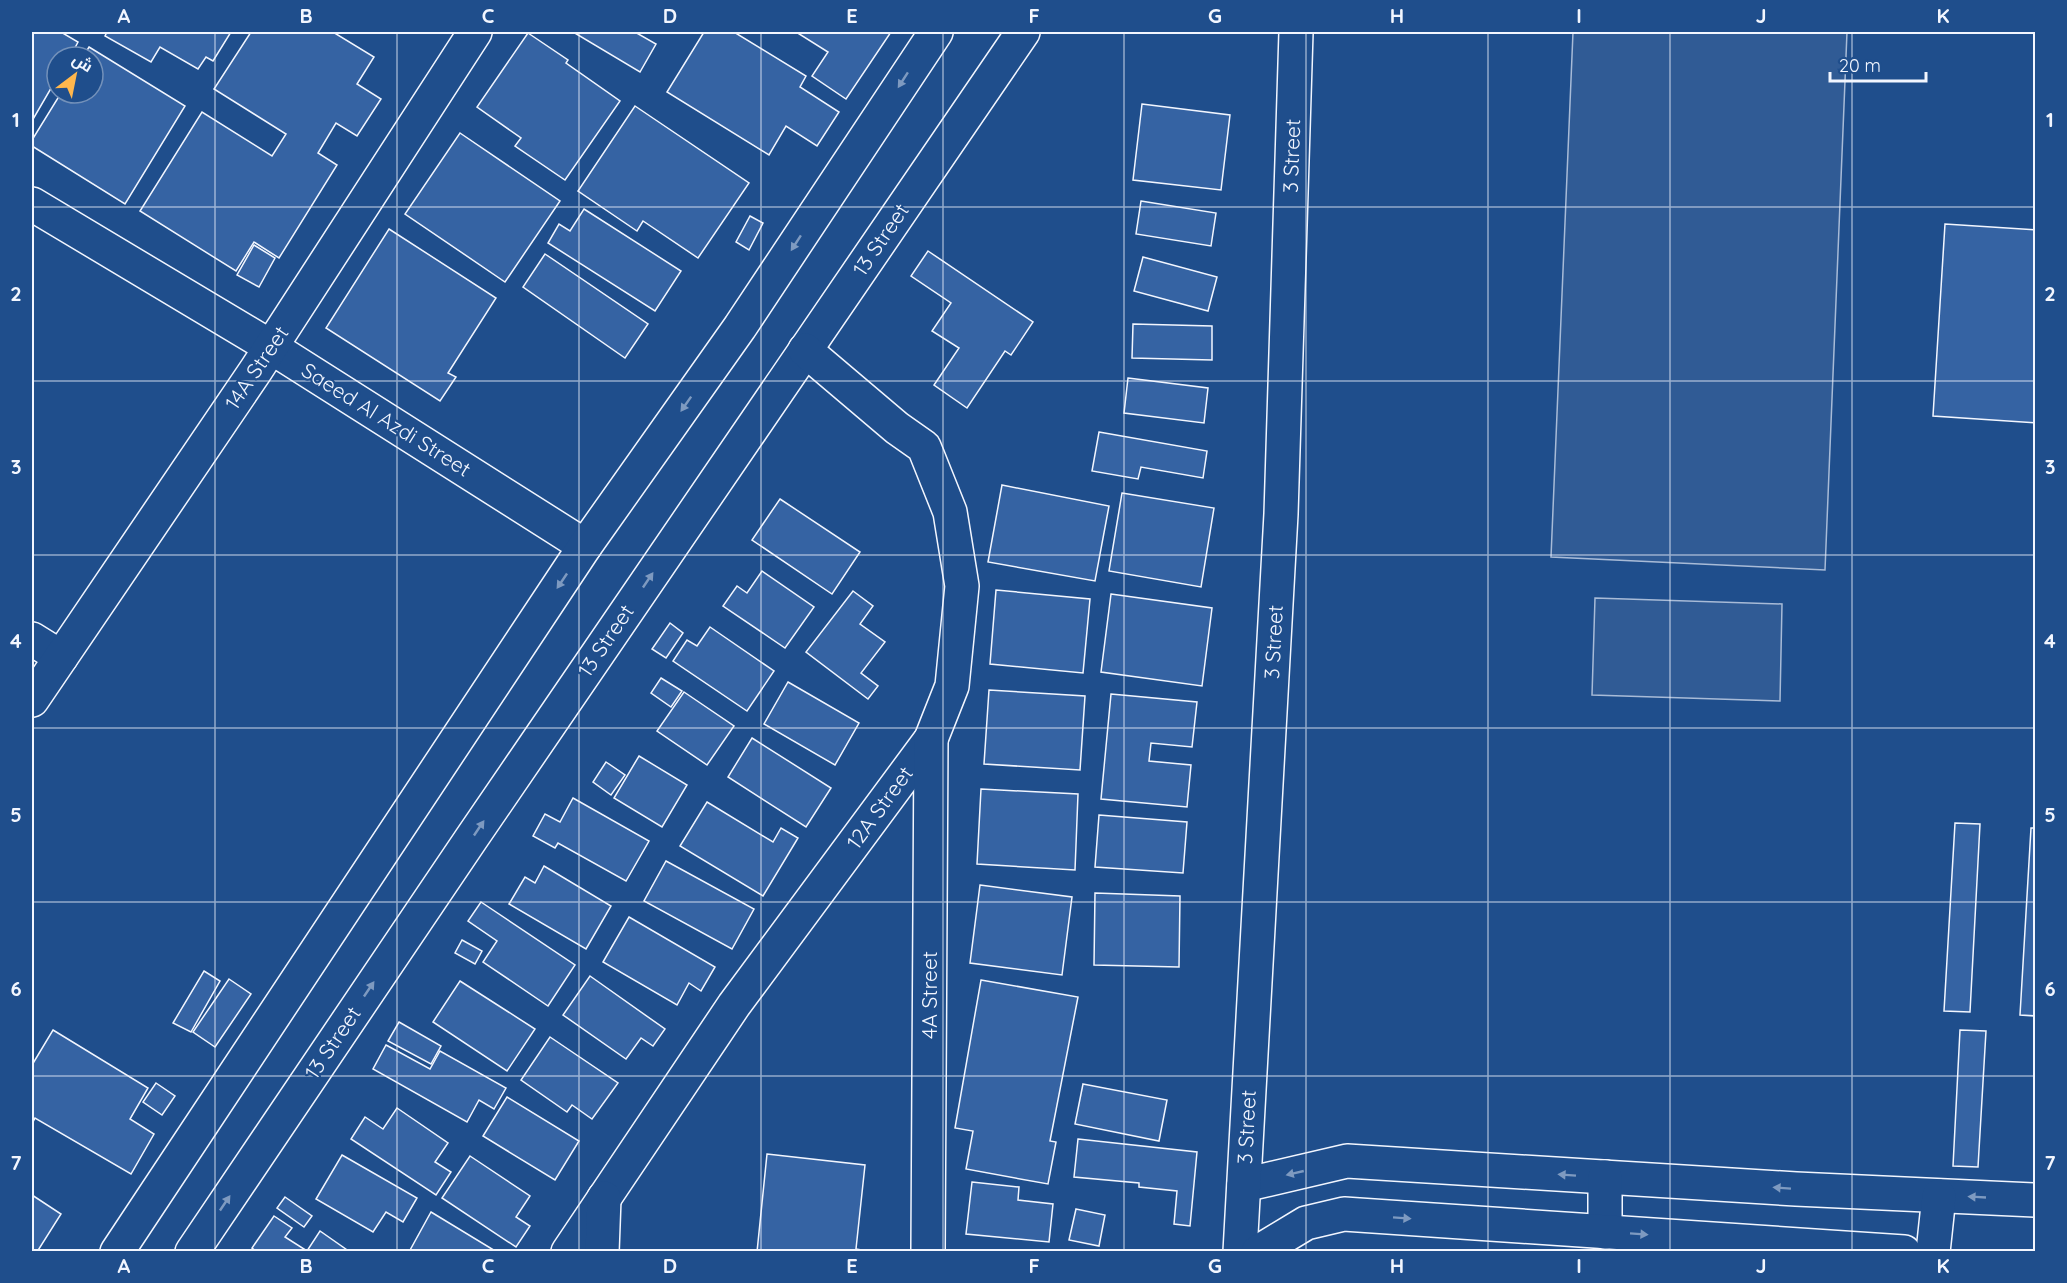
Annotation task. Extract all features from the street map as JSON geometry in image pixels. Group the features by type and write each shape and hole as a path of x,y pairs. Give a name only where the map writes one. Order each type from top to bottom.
{"street":[{"name":"14A Street","path":"32,700 271,347 474,32"},
{"path":"117,1251 585,546 740,327 936,32"},
{"name":"13 Street","path":"192,1251 1023,32"},
{"name":"3 Street","path":"1240,1251 1281,514 1296,32"},
{"name":"Saeed Al Azdi Street","path":"32,204 271,347 585,546"},
{"name":"12A Street","path":"568,1251 734,1005 931,739 952,686 962,586 950,512 924,447 897,428 805,350"},
{"path":"32,639 61,657"},
{"name":"4A Street","path":"928,1251 931,739"},
{"path":"1344,1214 1347,1161"},
{"path":"1244,1185 1347,1161 1605,1178 2036,1200"},
{"path":"1605,1178 1605,1232"},
{"path":"1934,1251 1939,1196"},
{"path":"602,1251 604,1198"},
{"path":"1258,1251 1306,1223 1344,1214 1801,1248 1904,1251"}],"shaded area":[{"path":"1573,32 1847,32 1825,570 1551,557"},
{"path":"1595,598 1782,604 1780,701 1592,695"}],"building":[{"path":"32,32 61,32 78,42 76,45 45,45 45,99 32,121"},
{"path":"107,32 231,32 213,61 206,57 198,69 160,47 151,62 105,36"},
{"path":"251,32 333,32 374,57 357,84 381,99 357,136 336,123 318,153 337,165 279,258 254,242 236,271 140,211 202,112 272,156 286,134 214,89"},
{"path":"573,32 635,32 656,44 640,72"},
{"path":"704,32 734,32 806,76 800,87 839,112 817,146 786,126 769,155 667,92"},
{"path":"796,32 891,32 846,99 812,76 828,52"},
{"path":"528,33 568,60 566,63 620,101 565,180 515,146 521,138 477,107"},
{"path":"105,57 185,106 125,204 32,146 32,140 54,105 105,105"},
{"path":"1142,104 1230,115 1221,190 1133,180"},
{"path":"635,106 749,183 698,258 643,221 637,231 578,191"},
{"path":"460,133 560,201 505,282 405,214"},
{"path":"1141,201 1216,213 1211,246 1136,234"},
{"path":"584,209 681,271 655,311 548,243 559,224 570,231"},
{"path":"750,216 763,223 749,250 736,242"},
{"path":"1945,224 2036,230 2036,423 1933,416"},
{"path":"389,229 496,298 448,373 456,377 440,401 326,328"},
{"path":"254,245 275,258 259,287 237,275"},
{"path":"928,251 1033,322 1011,355 1005,351 967,408 934,385 959,348 932,331 951,303 911,276"},
{"path":"545,254 648,324 625,358 523,287"},
{"path":"1143,257 1217,277 1208,311 1134,291"},
{"path":"1133,324 1212,326 1212,360 1132,358"},
{"path":"1128,378 1208,388 1204,423 1124,413"},
{"path":"1099,432 1207,451 1203,478 1141,467 1138,479 1092,471"},
{"path":"1002,485 1109,506 1095,581 988,562"},
{"path":"1122,493 1214,508 1201,587 1109,571"},
{"path":"780,499 860,552 832,594 752,540"},
{"path":"762,571 814,607 785,648 723,606 737,586 747,593"},
{"path":"996,590 1090,599 1083,673 990,664"},
{"path":"853,591 873,606 860,624 885,642 861,673 878,686 868,699 806,652"},
{"path":"1111,594 1212,608 1202,686 1101,672"},
{"path":"670,623 683,633 666,658 652,649"},
{"path":"710,627 774,671 747,711 673,661 687,640 697,646"},
{"path":"661,678 682,691 671,707 651,693"},
{"path":"788,682 859,723 835,765 764,724"},
{"path":"989,690 1085,696 1080,770 984,764"},
{"path":"684,692 734,726 707,765 657,731"},
{"path":"1111,694 1197,702 1192,747 1151,743 1149,761 1191,765 1187,807 1101,799"},
{"path":"752,738 831,788 806,827 728,777"},
{"path":"639,756 687,785 662,827 614,798"},
{"path":"606,762 625,775 611,795 593,782"},
{"path":"981,789 1078,794 1075,870 977,864"},
{"path":"573,798 649,841 626,881 558,843 555,848 533,836 545,814 560,822"},
{"path":"707,802 773,842 781,828 798,838 763,896 680,846"},
{"path":"1099,815 1187,822 1183,873 1095,867"},
{"path":"1955,823 1980,824 1970,1012 1944,1011"},
{"path":"2031,828 2036,828 2036,1016 2020,1015"},
{"path":"666,861 754,909 732,949 644,901"},
{"path":"544,866 611,906 586,949 509,904 525,877 535,883"},
{"path":"980,885 1072,897 1062,975 970,963"},
{"path":"1095,893 1180,896 1179,967 1094,965"},
{"path":"481,902 575,965 548,1006 483,962 497,941 468,921"},
{"path":"629,917 715,967 701,991 689,983 677,1005 603,962"},
{"path":"462,940 482,951 475,964 455,953"},
{"path":"204,971 220,981 191,1032 173,1023"},
{"path":"590,976 665,1029 653,1046 641,1038 626,1059 563,1015"},
{"path":"229,979 251,994 215,1047 193,1032"},
{"path":"981,980 1078,997 1050,1141 1056,1142 1048,1184 966,1169 973,1131 955,1128"},
{"path":"460,981 535,1029 507,1071 433,1022"},
{"path":"399,1022 441,1046 431,1064 388,1041"},
{"path":"53,1030 148,1088 130,1119 154,1134 131,1174 35,1118 32,1124 32,1065"},
{"path":"1960,1030 1986,1031 1978,1167 1953,1166"},
{"path":"550,1037 618,1083 592,1119 572,1105 567,1112 521,1080"},
{"path":"386,1045 430,1069 440,1051 506,1088 494,1109 479,1100 467,1122 373,1069"},
{"path":"156,1083 175,1096 162,1115 143,1102"},
{"path":"1083,1084 1167,1100 1159,1141 1075,1124"},
{"path":"507,1097 579,1141 555,1180 483,1136"},
{"path":"397,1108 448,1143 435,1162 451,1172 436,1195 351,1139 365,1117 383,1129"},
{"path":"1078,1139 1197,1152 1190,1226 1174,1224 1177,1191 1139,1187 1139,1183 1074,1177"},
{"path":"767,1154 865,1165 856,1249 872,1252 757,1252"},
{"path":"342,1155 417,1198 403,1222 386,1212 373,1232 316,1199"},
{"path":"470,1156 530,1196 516,1217 530,1226 516,1247 442,1198"},
{"path":"972,1182 1019,1187 1018,1200 1053,1204 1049,1242 966,1234"},
{"path":"32,1195 61,1214 37,1252 32,1252"},
{"path":"285,1197 312,1216 304,1227 277,1208"},
{"path":"1076,1209 1105,1215 1099,1246 1069,1240"},
{"path":"431,1212 497,1252 409,1252"},
{"path":"274,1216 292,1228 285,1237 307,1251 320,1231 350,1252 257,1252 252,1248"}]}
